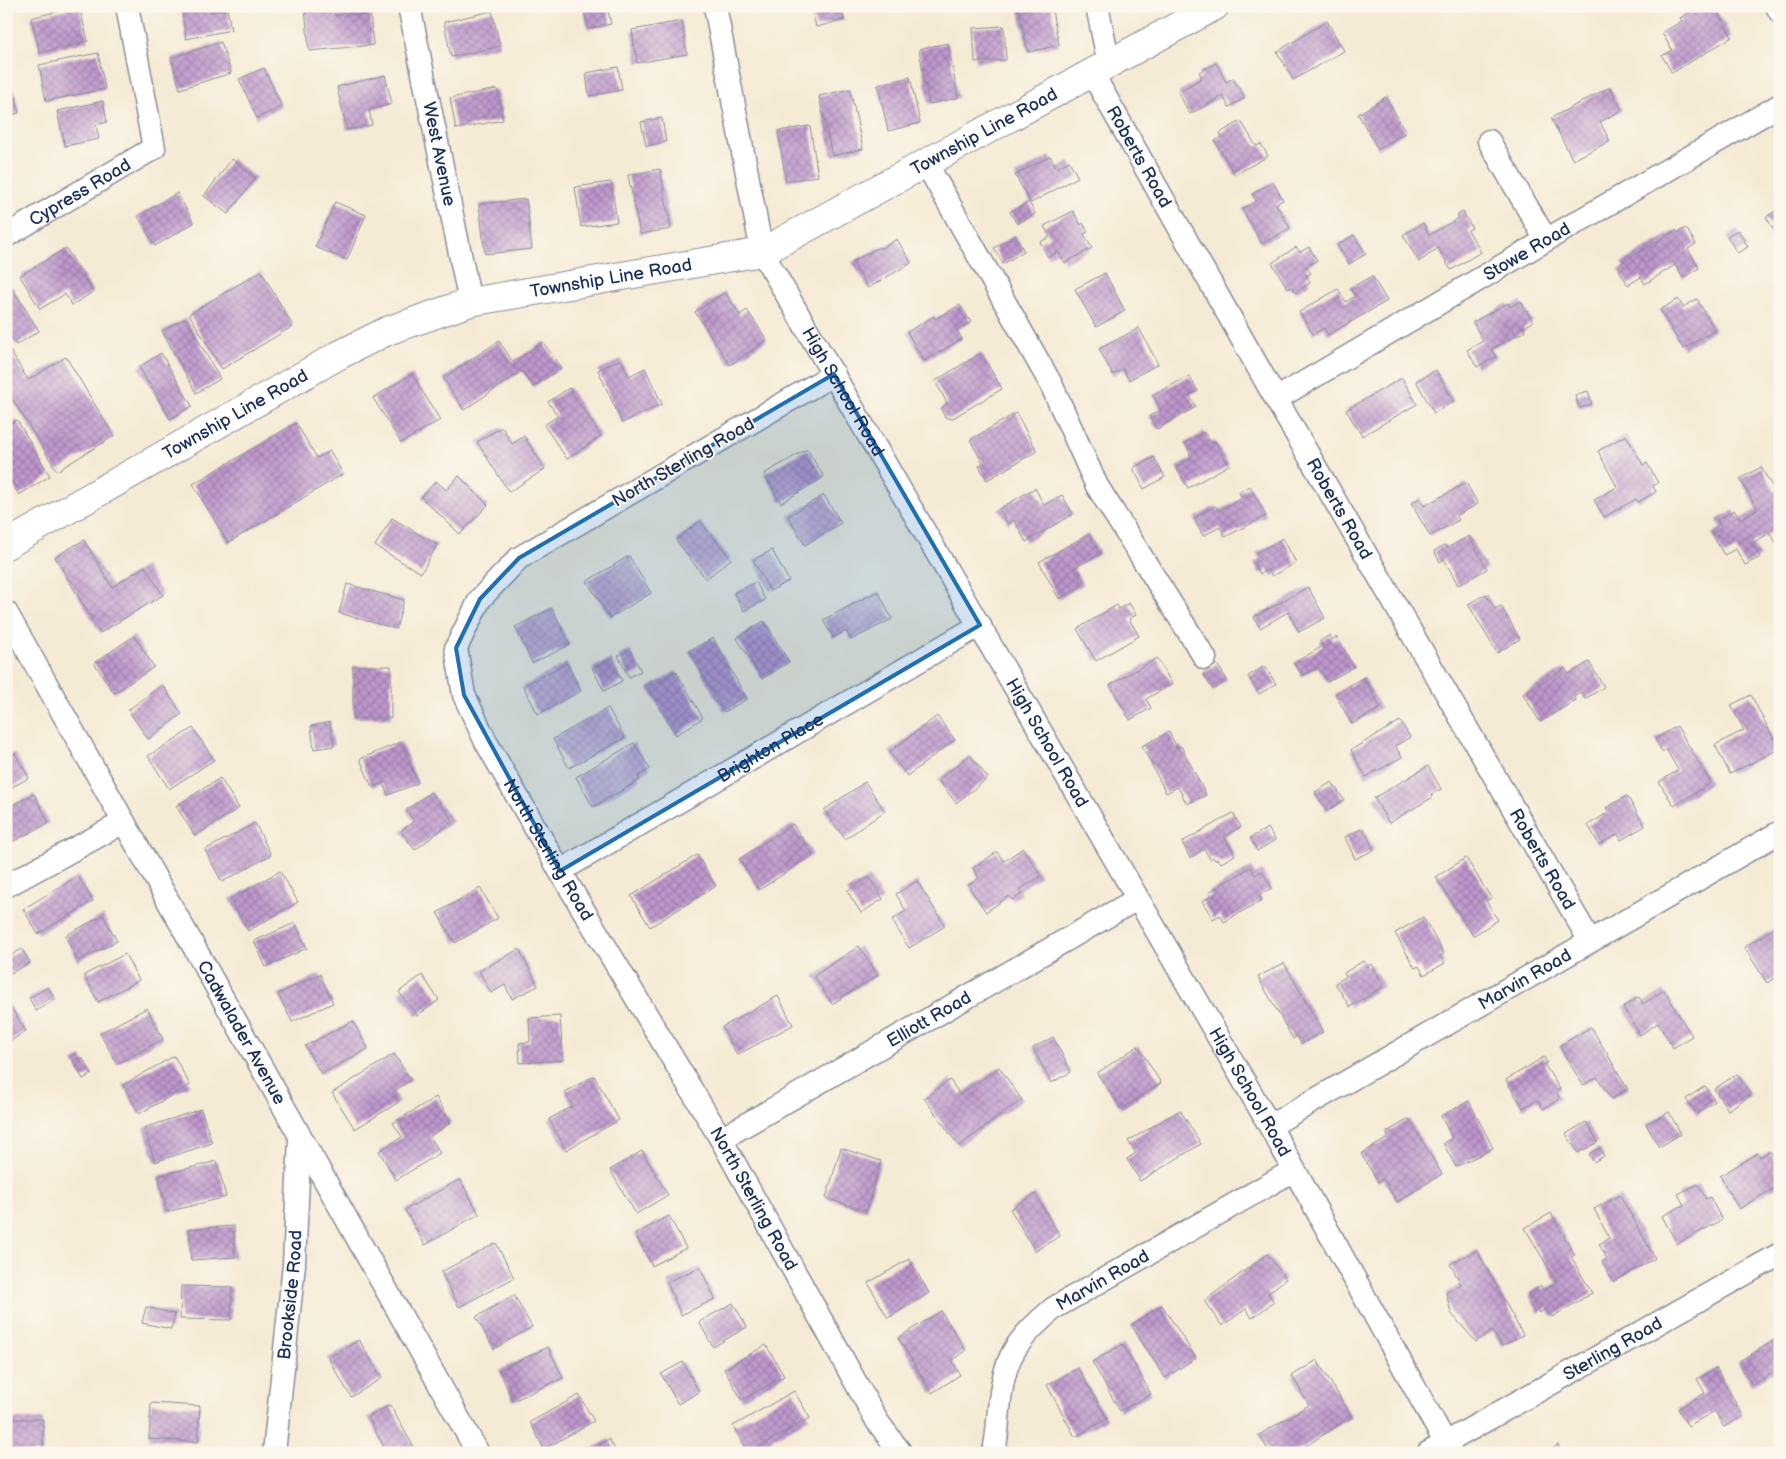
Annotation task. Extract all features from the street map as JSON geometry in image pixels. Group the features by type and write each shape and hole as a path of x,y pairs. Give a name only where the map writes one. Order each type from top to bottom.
{"main road":[{"name":"Township Line Road","path":"6,545 339,355 388,331 470,302 762,252 1215,6"}],"street":[{"name":"Cypress Road","path":"6,236 154,148 127,6"},
{"name":"West Avenue","path":"409,6 470,302"},
{"name":"High School Road","path":"715,6 762,252 1270,1126 1442,1450"},
{"name":"Roberts Road","path":"1097,6 1101,69 1276,399 1590,941"},
{"path":"1777,6 1780,12"},
{"name":"Stowe Road","path":"1276,399 1780,105"},
{"path":"1489,141 1546,240"},
{"path":"926,163 1051,384 1097,486 1205,658"},
{"name":"North Sterling Road","path":"834,374 519,558 480,599 456,648 464,695 486,742 560,871 721,1139 877,1421 901,1453"},
{"name":"Cadwalader Avenue","path":"6,612 478,1453"},
{"name":"Brighton Place","path":"560,871 980,625"},
{"path":"6,886 124,822"},
{"name":"Marvin Road","path":"1270,1126 1780,832"},
{"name":"Elliott Road","path":"721,1139 1137,898"},
{"name":"Brookside Road","path":"274,1453 294,1264 300,1138"},
{"name":"Marvin Road","path":"993,1453 1001,1385 1009,1357 1027,1331 1054,1308 1294,1170"},
{"name":"Sterling Road","path":"1442,1450 1780,1254"}],"highlighted area":[{"path":"834,374 980,625 560,871 464,695 456,648 480,599 519,558"}],"building":[{"path":"79,6 88,41 40,53 31,18"},
{"path":"181,6 209,6 210,12 227,9 231,30 186,39"},
{"path":"334,6 335,16 370,13 373,45 309,51 305,8"},
{"path":"583,6 607,6 611,24 588,29"},
{"path":"629,6 652,6 652,7 630,11"},
{"path":"811,6 840,6 844,20 816,27"},
{"path":"1018,6 1051,6 1059,45 1028,52"},
{"path":"1714,6 1732,37 1672,73 1662,56 1672,50 1662,33 1682,21 1680,18 1699,7 1702,12"},
{"path":"492,11 500,46 451,57 444,22"},
{"path":"682,21 687,54 637,63 632,30"},
{"path":"1327,21 1344,51 1293,80 1277,52"},
{"path":"1004,26 1006,60 975,62 973,28"},
{"path":"221,42 231,73 180,89 171,58"},
{"path":"948,43 958,98 929,104 919,49"},
{"path":"98,53 105,89 46,101 39,65"},
{"path":"1216,63 1226,82 1233,78 1245,98 1229,107 1223,96 1190,114 1178,92 1202,78 1199,72"},
{"path":"618,67 622,90 589,96 586,73"},
{"path":"264,68 282,107 257,118 239,79"},
{"path":"385,75 392,104 369,110 372,125 347,130 337,87"},
{"path":"910,77 920,123 888,131 878,85"},
{"path":"1610,87 1622,110 1600,122 1610,141 1573,160 1551,118"},
{"path":"497,89 503,120 456,129 450,98"},
{"path":"850,89 863,149 832,156 819,96"},
{"path":"15,92 19,113 6,116 6,94"},
{"path":"1386,97 1406,132 1378,149 1358,114"},
{"path":"103,101 107,122 96,125 99,139 65,146 57,111"},
{"path":"662,118 666,142 646,146 641,122"},
{"path":"1241,121 1256,146 1261,144 1268,156 1235,175 1215,141 1222,137 1220,133"},
{"path":"810,126 818,176 786,181 778,131"},
{"path":"1050,156 1057,168 1069,161 1078,177 1031,203 1015,175"},
{"path":"232,159 256,178 228,214 204,196"},
{"path":"660,169 671,229 640,234 628,175"},
{"path":"611,182 617,222 581,227 575,187"},
{"path":"1273,182 1283,200 1276,204 1290,228 1262,244 1242,209 1256,201 1252,194"},
{"path":"177,193 194,223 155,246 138,216"},
{"path":"526,199 532,249 485,254 479,204"},
{"path":"335,202 366,215 347,260 315,247"},
{"path":"1029,202 1035,214 1017,224 1010,212"},
{"path":"1780,208 1780,240 1766,217"},
{"path":"1073,211 1081,225 1083,223 1088,232 1084,234 1092,248 1065,263 1058,252 1048,257 1040,242 1050,237 1044,226"},
{"path":"1463,212 1472,228 1468,230 1481,252 1451,270 1438,248 1419,262 1403,235 1423,223 1429,235 1459,218 1457,215"},
{"path":"1686,228 1696,244 1688,249 1699,268 1683,278 1675,265 1645,284 1641,277 1628,285 1619,270 1624,267 1621,263 1676,230 1677,233"},
{"path":"1738,230 1748,247 1737,253 1727,236"},
{"path":"1015,235 1024,251 1003,264 994,248"},
{"path":"1354,235 1366,254 1349,264 1337,245"},
{"path":"897,239 911,263 868,288 852,262"},
{"path":"1296,247 1300,252 1309,247 1317,260 1306,267 1311,273 1306,276 1310,283 1295,293 1292,287 1288,289 1272,263"},
{"path":"66,248 93,292 72,305 65,294 40,309 20,276"},
{"path":"261,271 293,326 222,369 189,314"},
{"path":"1105,273 1125,311 1096,327 1075,289"},
{"path":"1372,276 1387,301 1328,335 1324,328 1313,334 1299,312 1338,289 1346,302 1355,296 1350,288"},
{"path":"11,286 39,331 16,345 6,329 6,289"},
{"path":"725,292 740,315 747,310 767,340 730,365 695,312"},
{"path":"1678,299 1683,307 1697,299 1715,330 1683,349 1660,310"},
{"path":"1521,301 1533,322 1523,328 1525,331 1491,349 1496,357 1477,367 1467,350 1483,341 1473,322 1508,303 1510,307"},
{"path":"960,305 971,322 957,330 962,339 924,361 907,332 934,316 935,319"},
{"path":"186,318 220,379 196,393 162,331"},
{"path":"1139,328 1158,364 1129,380 1123,369 1113,375 1099,349"},
{"path":"499,341 513,362 543,342 561,368 533,387 522,371 464,410 443,378"},
{"path":"6,344 28,380 66,357 114,436 57,471 6,389"},
{"path":"161,353 192,406 170,419 139,367"},
{"path":"981,353 1002,389 951,419 945,417 941,409 947,403 935,381"},
{"path":"621,359 629,376 645,368 662,404 622,423 598,370"},
{"path":"1436,370 1454,401 1434,413 1416,381"},
{"path":"412,374 440,420 401,443 373,398"},
{"path":"1189,376 1198,391 1189,395 1196,407 1157,429 1149,416 1161,410 1153,395"},
{"path":"1402,378 1417,404 1362,436 1346,410"},
{"path":"569,388 601,436 567,459 544,425 558,416 548,402"},
{"path":"1588,391 1592,404 1579,408 1575,395"},
{"path":"1016,413 1037,451 987,480 979,466 983,463 970,440"},
{"path":"17,420 50,476 19,495 6,473 6,426"},
{"path":"296,423 317,458 330,451 343,474 228,543 193,484"},
{"path":"502,427 512,444 524,436 545,469 509,492 477,442"},
{"path":"1204,432 1211,443 1215,441 1229,465 1188,488 1176,467 1192,458 1185,443"},
{"path":"1626,435 1643,465 1647,463 1658,483 1653,486 1656,492 1638,502 1636,499 1604,517 1594,500 1617,487 1598,451"},
{"path":"807,449 824,477 781,503 764,474"},
{"path":"1154,457 1165,477 1144,489 1133,468"},
{"path":"1761,467 1775,491 1780,488 1780,549 1770,533 1752,543 1760,557 1745,565 1736,549 1724,555 1712,534 1721,528 1717,520 1734,510 1740,519 1757,509 1740,479"},
{"path":"459,476 488,505 460,534 421,497 436,481 446,490"},
{"path":"1466,483 1478,504 1456,516 1459,520 1430,536 1411,503 1420,498 1424,506"},
{"path":"1250,486 1266,516 1225,537 1220,527 1203,536 1194,518 1216,506 1218,511 1242,498 1239,492"},
{"path":"1035,488 1044,505 1062,495 1073,514 1026,542 1014,520 1008,524 999,509"},
{"path":"824,495 841,523 805,545 788,516"},
{"path":"392,518 437,545 421,573 375,546"},
{"path":"700,521 731,559 706,579 676,540"},
{"path":"1089,534 1100,554 1074,568 1083,585 1059,599 1039,562"},
{"path":"1469,536 1487,569 1458,585 1444,559 1440,562 1434,551 1445,545 1447,548"},
{"path":"1283,538 1296,563 1272,576 1268,569 1260,574 1254,563 1260,559 1256,553"},
{"path":"84,540 112,587 145,566 163,595 100,633 55,557"},
{"path":"772,550 789,581 770,591 753,560"},
{"path":"629,556 651,593 610,618 587,581"},
{"path":"756,582 765,600 744,611 734,593"},
{"path":"347,584 404,600 396,629 339,613"},
{"path":"1308,587 1325,618 1299,632 1288,612 1260,628 1254,617"},
{"path":"878,591 892,619 851,640 846,631 833,638 823,620"},
{"path":"1486,594 1495,609 1501,606 1520,639 1497,653 1468,604"},
{"path":"1129,603 1136,615 1129,619 1139,636 1096,661 1077,629 1117,605 1119,609"},
{"path":"552,608 570,645 532,663 515,627"},
{"path":"764,621 789,662 762,679 737,638"},
{"path":"1330,635 1332,640 1337,637 1354,667 1327,682 1318,667 1302,676 1294,663 1323,646 1320,641"},
{"path":"134,636 154,667 114,693 94,663"},
{"path":"713,638 747,699 724,712 689,651"},
{"path":"630,650 641,671 629,677 618,656"},
{"path":"1157,658 1172,684 1146,699 1151,708 1130,720 1110,685"},
{"path":"611,659 622,681 604,691 592,668"},
{"path":"1589,662 1604,687 1585,699 1581,692 1574,697 1576,700 1540,722 1523,694 1565,668 1569,674"},
{"path":"567,663 581,691 538,714 523,686"},
{"path":"1217,664 1227,680 1213,690 1203,674"},
{"path":"353,666 391,666 391,718 353,718"},
{"path":"1265,666 1276,684 1259,694 1248,676"},
{"path":"676,671 703,718 676,735 648,688"},
{"path":"1364,677 1381,708 1352,724 1335,694"},
{"path":"162,685 182,714 148,739 128,710"},
{"path":"1751,695 1779,749 1730,774 1715,745 1744,730 1731,705"},
{"path":"608,708 625,738 569,768 553,739"},
{"path":"937,716 955,740 907,776 889,752"},
{"path":"1400,721 1410,737 1395,746 1402,757 1366,777 1351,750"},
{"path":"330,722 334,746 314,749 311,726"},
{"path":"1677,726 1711,783 1674,806 1659,782 1678,770 1666,749 1662,752 1655,739"},
{"path":"193,728 214,760 169,789 148,756"},
{"path":"1169,732 1177,748 1181,746 1206,795 1187,804 1178,787 1166,793 1142,746"},
{"path":"401,742 418,783 388,795 383,783 372,787 360,759"},
{"path":"634,743 650,769 638,776 640,780 593,807 576,777"},
{"path":"15,753 29,778 6,790 6,757"},
{"path":"970,755 988,778 956,803 938,780"},
{"path":"1428,766 1441,789 1431,794 1433,797 1389,823 1374,798"},
{"path":"220,778 239,808 195,836 176,806"},
{"path":"865,782 885,811 845,839 824,810"},
{"path":"1332,782 1344,800 1326,811 1315,792"},
{"path":"431,792 453,821 415,850 401,831 414,821 406,810"},
{"path":"34,794 49,823 6,845 6,808"},
{"path":"1627,796 1645,826 1621,840 1618,834 1599,845 1588,825 1609,812 1606,808"},
{"path":"1233,813 1241,827 1224,836 1235,855 1221,863 1213,857 1210,859 1204,849 1190,858 1182,842"},
{"path":"255,823 271,855 222,882 205,850"},
{"path":"793,824 813,855 759,890 739,859"},
{"path":"1268,828 1275,840 1257,851 1250,838"},
{"path":"1363,828 1374,850 1355,859 1345,837"},
{"path":"1023,848 1041,876 1019,890 1022,894 1012,900 1009,896 986,912 968,885 979,878 973,868 997,852 1004,861"},
{"path":"697,855 716,886 650,927 631,896"},
{"path":"1466,858 1491,898 1486,901 1498,920 1473,936 1436,877"},
{"path":"1251,867 1255,875 1262,871 1272,888 1259,895 1262,900 1224,922 1220,915 1213,919 1202,901 1211,896 1209,892"},
{"path":"280,871 298,902 248,931 230,899"},
{"path":"78,876 93,901 38,934 23,909"},
{"path":"869,877 883,899 861,913 847,891"},
{"path":"917,881 945,926 909,948 892,920 906,911 896,894"},
{"path":"480,888 498,918 455,943 437,913"},
{"path":"103,915 117,941 78,961 65,936"},
{"path":"1423,917 1444,954 1440,956 1445,963 1424,975 1419,966 1415,968 1395,933"},
{"path":"295,923 307,948 266,967 254,941"},
{"path":"1780,925 1780,975 1767,983 1744,947"},
{"path":"859,946 878,975 832,1004 814,976"},
{"path":"22,949 30,963 11,973 6,965 6,958"},
{"path":"519,949 538,986 512,999 505,985 491,993 479,971"},
{"path":"125,954 139,980 98,1002 84,975"},
{"path":"1363,961 1367,967 1371,964 1384,986 1350,1007 1335,983 1346,977 1344,973"},
{"path":"1284,963 1323,1032 1301,1044 1297,1036 1293,1039 1258,977"},
{"path":"320,974 333,1003 292,1022 278,994"},
{"path":"422,975 439,1000 417,1016 399,992"},
{"path":"48,987 55,1000 36,1011 29,998"},
{"path":"1664,990 1692,1036 1673,1048 1658,1023 1640,1035 1623,1007 1639,997 1643,1004"},
{"path":"778,996 793,1025 737,1055 722,1027"},
{"path":"6,1000 26,1031 6,1044"},
{"path":"147,1008 163,1039 117,1064 100,1033"},
{"path":"560,1016 563,1060 520,1063 519,1043 530,1042 529,1018"},
{"path":"353,1021 368,1049 321,1074 305,1046"},
{"path":"1591,1027 1628,1089 1611,1099 1597,1077 1583,1085 1559,1046"},
{"path":"1053,1037 1071,1072 1051,1083 1033,1048"},
{"path":"1138,1046 1161,1083 1121,1109 1097,1073"},
{"path":"394,1054 411,1080 393,1092 399,1102 355,1129 332,1093"},
{"path":"174,1056 190,1085 139,1114 123,1085"},
{"path":"82,1057 92,1074 83,1079 73,1061"},
{"path":"1544,1057 1547,1063 1544,1064 1560,1089 1556,1091 1560,1099 1543,1109 1538,1100 1523,1108 1506,1080"},
{"path":"999,1067 1022,1100 959,1146 924,1098 950,1080 960,1095"},
{"path":"1737,1074 1751,1095 1728,1110 1714,1089"},
{"path":"594,1076 619,1120 566,1150 549,1119 573,1106 565,1092"},
{"path":"1705,1086 1715,1101 1697,1114 1686,1099"},
{"path":"436,1097 451,1123 430,1136 440,1153 396,1180 379,1151 402,1137 393,1123"},
{"path":"1469,1101 1493,1148 1456,1167 1443,1143 1452,1138 1441,1116"},
{"path":"201,1109 212,1143 155,1162 144,1128"},
{"path":"1180,1110 1201,1144 1140,1181 1127,1159 1136,1153 1128,1141"},
{"path":"1669,1112 1681,1134 1659,1147 1646,1124"},
{"path":"1409,1119 1442,1174 1397,1202 1383,1179 1378,1182 1361,1154 1388,1138 1387,1132"},
{"path":"1586,1122 1598,1142 1578,1153 1566,1134"},
{"path":"841,1148 881,1161 866,1211 826,1198"},
{"path":"1599,1148 1604,1156 1594,1162 1589,1154"},
{"path":"642,1151 668,1195 636,1214 610,1170"},
{"path":"1770,1151 1780,1167 1780,1181 1777,1183 1779,1185 1739,1209 1720,1176 1758,1153 1760,1157"},
{"path":"217,1161 226,1197 167,1212 158,1176"},
{"path":"460,1179 479,1214 425,1245 405,1210"},
{"path":"1698,1184 1706,1199 1710,1197 1722,1220 1677,1244 1662,1216 1684,1205 1678,1194"},
{"path":"1035,1194 1060,1236 1035,1251 1010,1209"},
{"path":"1620,1195 1655,1258 1613,1282 1602,1262 1607,1259 1599,1244 1609,1238 1594,1209"},
{"path":"1551,1213 1575,1255 1571,1257 1592,1293 1552,1317 1547,1308 1539,1313 1528,1294 1541,1286 1543,1290 1557,1283 1525,1228"},
{"path":"669,1216 686,1248 652,1266 635,1234"},
{"path":"234,1226 235,1257 191,1260 189,1229"},
{"path":"496,1243 514,1278 459,1307 441,1272"},
{"path":"1477,1250 1523,1335 1502,1346 1492,1331 1476,1342 1451,1313 1446,1293 1461,1284 1450,1264"},
{"path":"1267,1254 1286,1279 1268,1293 1274,1302 1252,1318 1246,1309 1222,1326 1204,1301"},
{"path":"909,1259 929,1293 888,1318 868,1283"},
{"path":"700,1267 715,1299 681,1315 667,1282"},
{"path":"181,1286 232,1287 231,1320 180,1319"},
{"path":"514,1295 532,1327 494,1349 476,1317"},
{"path":"733,1303 747,1327 713,1347 699,1322"},
{"path":"1162,1305 1196,1358 1165,1378 1131,1325"},
{"path":"146,1307 175,1314 171,1329 142,1323"},
{"path":"941,1311 966,1351 952,1360 960,1375 932,1393 898,1338"},
{"path":"1780,1337 1780,1375 1777,1370 1752,1385 1738,1362"},
{"path":"359,1340 382,1378 351,1397 328,1358"},
{"path":"1123,1344 1151,1394 1120,1411 1092,1362"},
{"path":"766,1345 784,1376 742,1400 724,1369"},
{"path":"548,1347 563,1378 513,1401 499,1370"},
{"path":"1317,1360 1352,1417 1294,1453 1270,1453 1259,1435 1309,1405 1292,1376"},
{"path":"683,1362 699,1392 678,1404 661,1374"},
{"path":"1078,1368 1107,1419 1075,1437 1047,1385"},
{"path":"1716,1368 1743,1416 1724,1427 1715,1411 1688,1426 1678,1409 1705,1393 1697,1379"},
{"path":"794,1391 810,1418 748,1453 733,1426"},
{"path":"579,1395 594,1421 544,1449 530,1422"},
{"path":"151,1403 200,1406 198,1442 149,1439"},
{"path":"390,1405 416,1451 412,1453 387,1453 368,1417"},
{"path":"6,1419 43,1419 43,1453 6,1453"},
{"path":"609,1439 617,1453 584,1453"},
{"path":"1558,1445 1563,1453 1547,1453"}]}
